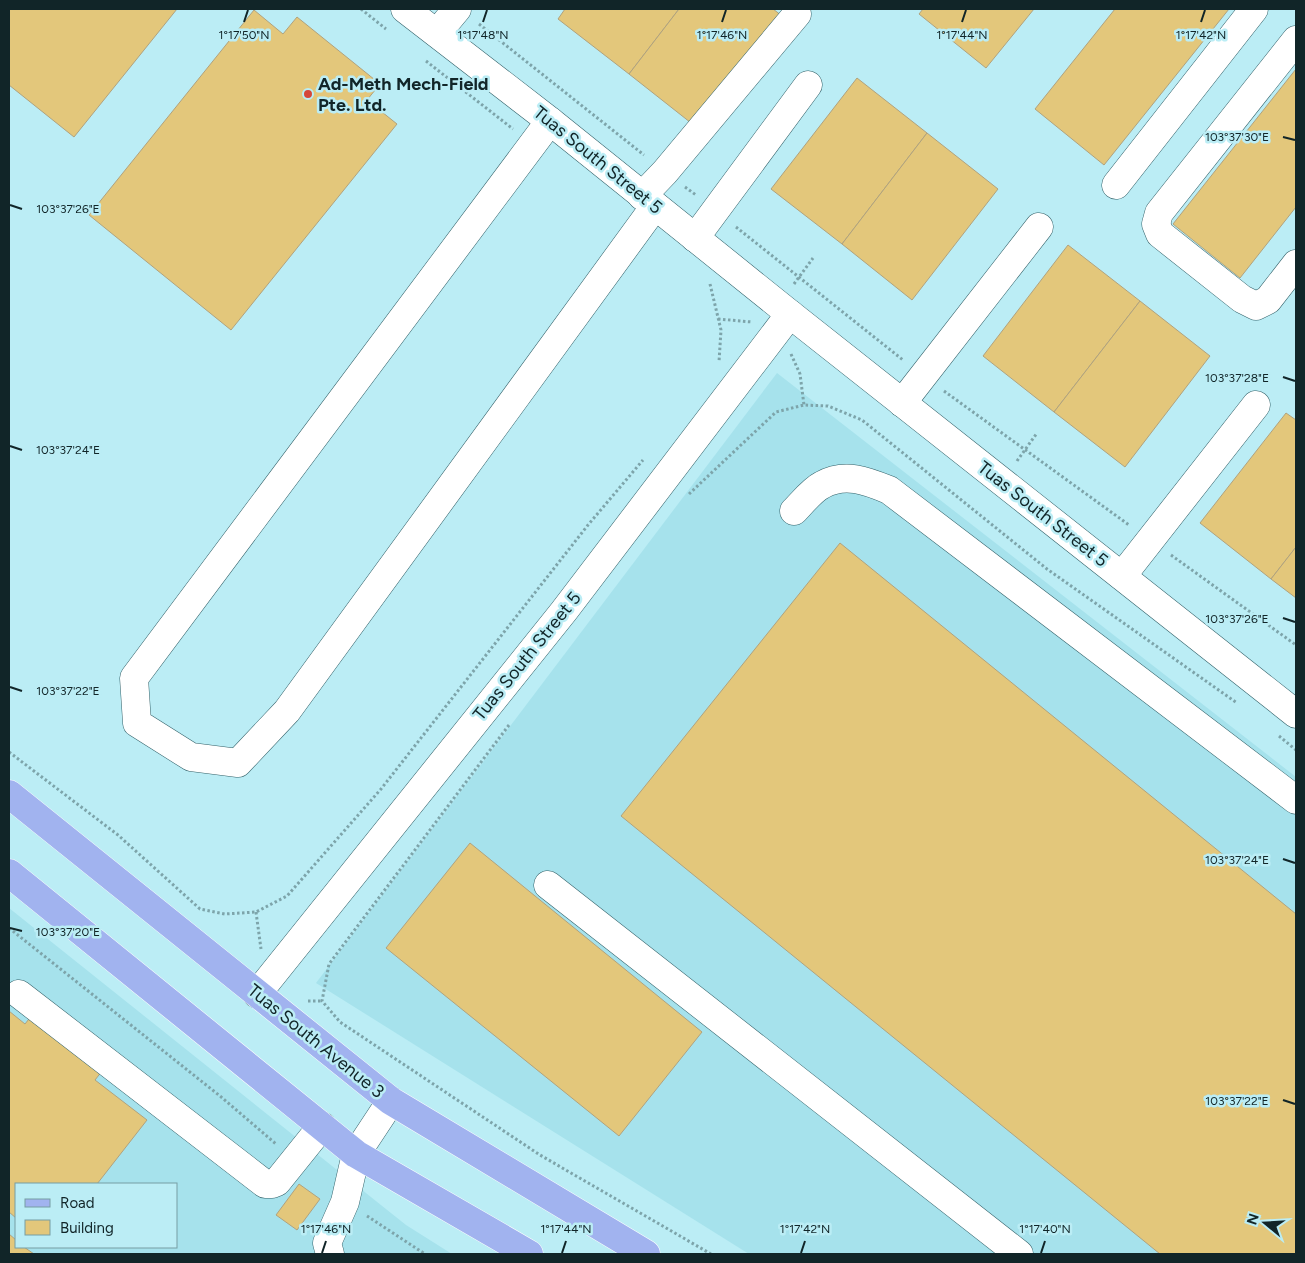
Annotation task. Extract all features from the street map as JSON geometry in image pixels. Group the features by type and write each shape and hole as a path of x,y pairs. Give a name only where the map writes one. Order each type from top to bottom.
{"main road":[{"name":"Tuas South Avenue 3","path":"9,794 391,1101 646,1254"},
{"path":"9,873 356,1154 529,1254"}],"street":[{"name":"Tuas South Street 5","path":"405,9 550,121 902,403 1296,713"},
{"path":"1116,185 1254,9"},
{"path":"550,121 134,678 137,723 191,757 238,763 287,711 648,201 666,172 797,14"},
{"path":"437,33 466,15"},
{"path":"1296,40 1159,213 1156,224 1160,234 1242,299 1256,306 1268,300 1296,264"},
{"path":"695,238 808,86"},
{"path":"902,403 1039,227"},
{"name":"Tuas South Street 5","path":"258,994 564,611 784,309"},
{"path":"1122,576 1256,405"},
{"path":"794,511 821,485 841,479 861,479 888,490 1296,800"},
{"path":"548,885 1019,1254"},
{"path":"19,994 261,1182 268,1184 277,1182 322,1126"},
{"path":"330,1254 327,1243 345,1202 356,1154 391,1101"}],"path":[{"path":"466,15 924,376 1025,451 1296,645"},
{"path":"784,309 799,277 813,258"},
{"path":"709,282 721,330 719,370"},
{"path":"687,495 776,412 804,405 828,406 862,420 1047,569 1243,708"},
{"path":"1000,480 1025,451 1037,433"},
{"path":"9,752 118,835 200,909 225,914 256,912 287,896 381,790 588,525 644,459"},
{"path":"512,722 329,964 322,1000 340,1022 540,1154 711,1254"},
{"path":"1274,732 1296,750"},
{"path":"9,928 220,1096 295,1160"},
{"path":"345,1202 425,1254"}],"shaded area":[{"path":"777,373 1296,777 1296,1254 749,1254 316,983"},
{"path":"9,908 406,1225 452,1254 9,1254"}],"building":[{"path":"11,9 177,9 74,137 9,85 9,11"},
{"path":"565,9 679,9 629,74 558,19"},
{"path":"679,9 773,9 786,19 700,130 629,74"},
{"path":"923,9 1034,9 986,68 919,14"},
{"path":"1115,9 1229,9 1104,165 1035,109"},
{"path":"254,10 283,34 297,17 380,84 367,100 397,124 231,330 89,215"},
{"path":"1296,69 1296,207 1240,278 1173,224"},
{"path":"857,78 927,133 842,244 771,189"},
{"path":"927,133 998,189 912,300 842,244"},
{"path":"1068,245 1140,301 1054,412 983,356"},
{"path":"1140,301 1210,356 1125,467 1054,412"},
{"path":"1286,413 1296,420 1296,547 1271,579 1200,523"},
{"path":"840,543 1296,914 1296,1254 1160,1254 621,816"},
{"path":"1296,547 1296,598 1271,579"},
{"path":"470,843 702,1032 619,1136 386,948"},
{"path":"36,1010 106,1066 95,1080 147,1120 98,1183 15,1183 15,1217 9,1212 9,1011 25,1024"},
{"path":"299,1184 320,1199 297,1230 276,1215"},
{"path":"9,1234 15,1239 15,1248 25,1248 34,1254 9,1254"}],"place":[{"name":"Ad-Meth Mech-Field Pte. Ltd.","path":"308,94"}]}
